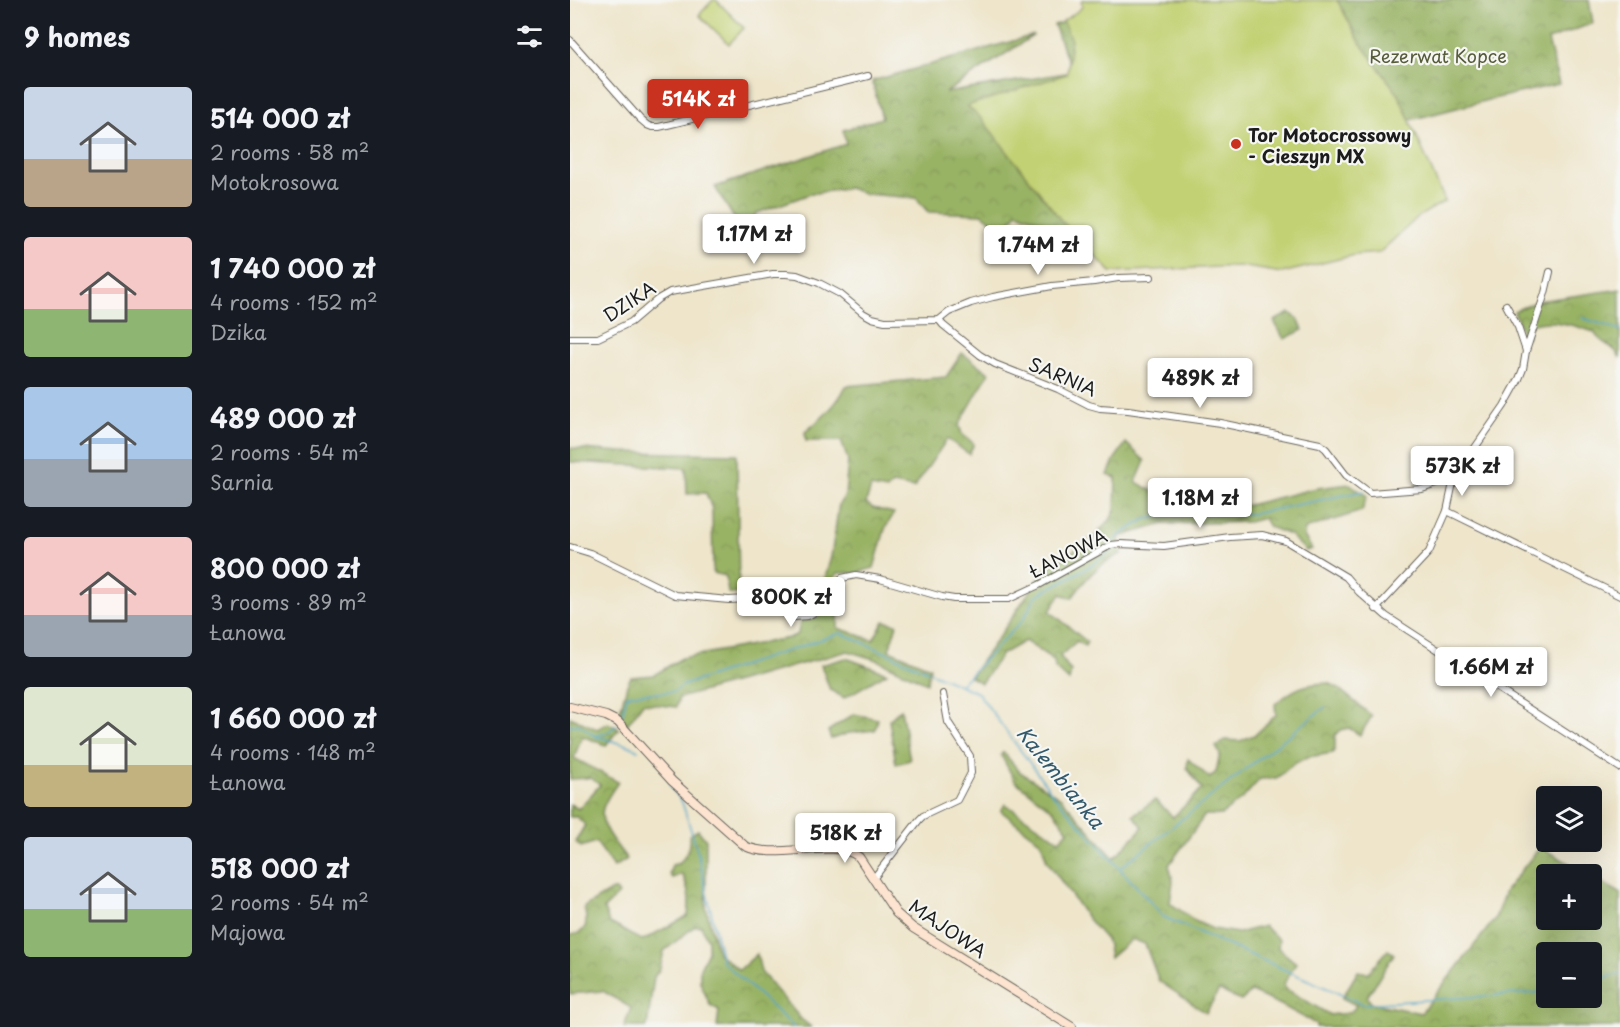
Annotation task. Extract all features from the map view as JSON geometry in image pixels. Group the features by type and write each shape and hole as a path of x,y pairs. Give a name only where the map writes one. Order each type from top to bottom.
{"street":[{"path":"570,40 640,119 652,127 868,76"},
{"path":"1376,609 1429,552 1447,511 1454,478 1504,406 1523,369 1526,351 1550,272"},
{"name":"DZIKA","path":"570,338 598,338 631,322 670,292 748,278 786,274 797,275 819,283 840,294 863,313 885,321 939,320 949,312 993,297 1052,286 1118,278 1151,277"},
{"path":"1506,305 1518,327 1526,351"},
{"name":"SARNIA","path":"939,320 980,355 995,364 1058,389 1089,405 1220,423 1316,442 1326,449 1346,475 1370,493 1422,489 1454,478"},
{"path":"1447,511 1620,596"},
{"name":"ŁANOWA","path":"570,547 590,554 675,595 729,600 765,598 794,617 808,616 815,612 821,606 831,587 848,576 863,575 954,599 1008,599 1039,585 1111,545 1164,546 1262,535 1286,541 1331,568 1346,578 1376,609 1386,616 1620,768"},
{"path":"873,879 923,816 957,800 971,773 970,756 948,722 943,694"},
{"name":"MAJOWA","path":"570,707 606,716 619,723 672,781 745,846 765,851 826,849 853,852 859,857 896,914 913,928 1072,1027"}],"green space":[{"path":"713,0 716,0 744,28 729,44 699,15"},
{"name":"Tor Motocrossowy - Cieszyn MX","path":"1083,0 1337,0 1361,44 1398,94 1445,201 1418,217 1379,253 1355,255 1282,273 1240,266 1111,272 1061,220 981,118 967,106 1067,74 1071,40 1063,21 1083,6 1081,2"},
{"name":"Rezerwat Kopce","path":"1337,0 1589,0 1593,23 1548,40 1559,84 1410,120 1398,95 1361,44"},
{"path":"1080,17 1094,241 1017,212 1009,224 997,225 982,214 928,212 916,198 865,194 849,188 810,194 757,213 750,223 734,218 715,187 846,144 843,130 882,118 872,81 1034,35 945,93 1072,72 1054,25"},
{"path":"1620,289 1620,358 1615,350 1599,339 1594,332 1570,325 1546,322 1530,325 1527,337 1524,337 1514,311 1538,301"},
{"path":"1290,313 1298,319 1303,330 1284,339 1274,321"},
{"path":"962,353 989,373 959,425 962,434 974,444 969,454 947,439 914,488 892,484 887,490 871,487 866,503 873,508 894,513 885,529 874,568 856,573 838,573 828,586 823,585 831,557 839,504 845,496 848,460 841,441 806,441 805,432 823,417 846,386 946,377"},
{"path":"1126,443 1145,461 1136,482 1158,494 1173,507 1195,504 1200,510 1248,505 1317,488 1350,484 1367,496 1362,511 1305,529 1304,536 1312,549 1306,551 1290,535 1269,527 1264,518 1249,522 1163,524 1119,537 1121,554 1093,572 1072,598 1061,594 1050,611 1087,642 1085,646 1077,641 1060,656 1071,671 1069,681 1055,668 1054,660 1025,641 1002,654 981,683 970,677 1044,570 1092,539 1110,520 1115,510 1116,478 1108,475 1114,460"},
{"path":"570,448 622,452 737,454 739,594 728,593 726,576 713,573 712,509 706,493 687,494 686,468 570,462"},
{"path":"835,591 838,591 838,628 873,640 884,621 897,624 889,650 930,667 927,683 877,660 848,651 679,698 676,707 643,703 627,725 618,718 631,677 654,675 682,658 789,638 798,634 800,621 814,619 823,613"},
{"path":"846,658 887,673 844,698 830,690 821,665"},
{"path":"1329,683 1372,716 1360,735 1349,728 1340,730 1335,735 1333,753 1307,757 1292,765 1277,778 1260,779 1244,797 1221,815 1205,815 1169,865 1173,881 1170,903 1197,922 1213,929 1238,933 1264,926 1279,940 1278,948 1296,963 1284,984 1286,989 1330,1015 1348,1013 1354,1009 1356,1005 1342,998 1358,971 1368,973 1388,950 1394,954 1367,997 1371,1003 1421,1013 1495,919 1505,891 1536,852 1549,852 1570,864 1536,864 1536,930 1602,930 1602,883 1620,893 1620,1027 1316,1027 1316,1024 1281,1005 1251,992 1241,1001 1219,990 1206,1013 1159,981 1145,944 1132,939 1110,958 1107,941 1088,919 1047,861 1041,842 1001,811 1005,804 1059,840 1068,831 1054,811 1015,781 1001,755 1003,752 1020,772 1061,798 1114,858 1143,827 1133,815 1155,800 1173,817 1202,789 1187,768 1188,759 1210,778 1216,772 1220,754 1216,747 1225,740 1240,741 1256,734 1276,715 1275,704 1288,694 1305,686"},
{"path":"901,709 910,760 896,764 889,720"},
{"path":"854,714 878,719 875,730 849,733 831,739 828,731"},
{"path":"570,717 597,729 608,723 619,729 606,745 582,736 574,758 618,782 606,801 602,815 609,835 627,859 614,867 596,842 581,847 575,842 585,825 577,817 570,817 570,804 578,809 600,785 591,778 570,779"},
{"path":"698,830 706,840 706,908 718,953 739,970 757,954 761,972 801,1019 811,1027 717,1027 719,1010 710,1005 700,982 700,968 708,951 708,941 701,926 695,926 664,951 660,969 654,977 647,1027 624,1027 631,1008 603,991 570,994 570,935 580,932 585,926 584,907 612,890 616,890 619,894 604,909 609,923 643,940 688,916 688,894 682,874 672,878 669,874 672,865 680,863 688,850 690,835"}],"waterway":[{"path":"1582,318 1620,330"},
{"path":"1113,543 1120,535 1144,520 1183,511 1253,514 1364,491"},
{"path":"961,684 1023,620 1036,596 1092,565 1113,548"},
{"name":"Kalembianka","path":"621,719 627,696 631,694 674,692 684,685 841,633 978,693 1055,797 1164,917 1363,1004 1536,993"},
{"path":"1120,868 1325,707"},
{"name":"Kalembianka","path":"570,725 580,725 595,736 608,732 617,725"},
{"path":"595,736 638,750"},
{"path":"669,784 682,802 696,846 722,961 794,1027"},
{"name":"Kalembianka","path":"1602,978 1620,974"}],"place":[{"name":"Tor Motocrossowy - Cieszyn MX","path":"1236,144"}]}
